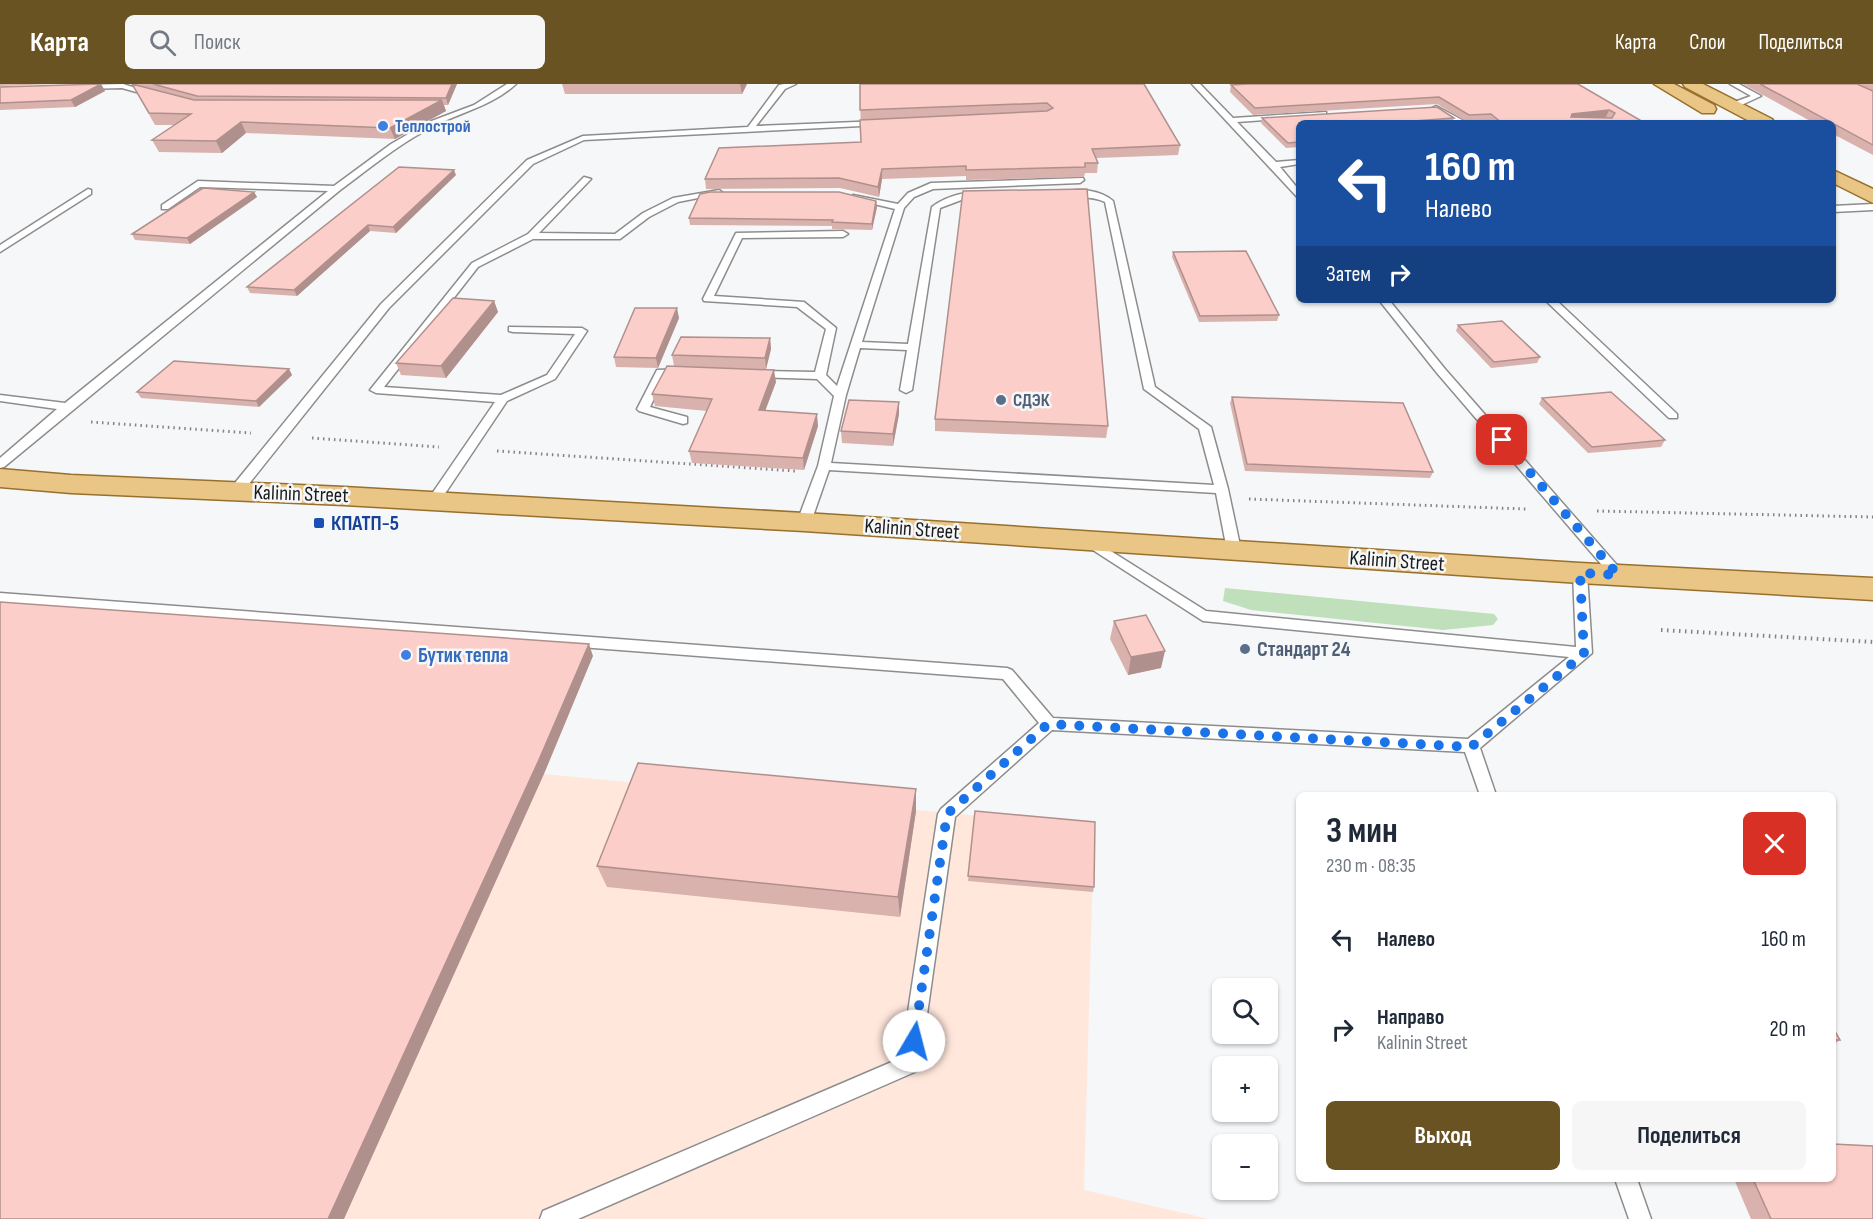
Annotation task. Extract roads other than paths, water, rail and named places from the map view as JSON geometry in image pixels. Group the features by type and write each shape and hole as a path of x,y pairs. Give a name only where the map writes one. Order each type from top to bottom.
{"main road":[{"path":"1662,84 1729,120"},
{"path":"1691,84 1760,120"},
{"path":"1836,160 1873,178"},
{"path":"1836,178 1873,197"},
{"name":"Kalinin Street","path":"0,478 71,484 804,522 1580,573 1824,585 1873,585"},
{"path":"1824,585 1873,575"},
{"name":"Kalinin Street","path":"1824,585 1873,590"}],"lane":[{"path":"0,464 336,189 403,141 432,124 477,107 512,84"},
{"path":"750,129 782,87 792,84"},
{"path":"1196,84 1274,165 1296,192"},
{"path":"1732,106 1757,96 1734,84"},
{"path":"77,87 122,86 167,98"},
{"path":"453,107 477,107"},
{"path":"1425,108 1437,108 1456,120"},
{"path":"1230,120 1333,114"},
{"path":"235,492 385,306 530,162 583,138 892,123"},
{"path":"1274,165 1296,162"},
{"path":"513,329 582,331 551,377 503,399 376,390 475,265 531,236 586,179"},
{"path":"804,522 824,466 840,395 900,207 911,195 931,186 1080,180"},
{"path":"165,207 198,184 336,189"},
{"path":"0,249 88,192"},
{"path":"531,236 617,237 646,215 676,200 711,193 734,193"},
{"path":"1052,195 1096,194 1109,201 1150,389 1205,427 1222,489 1234,550"},
{"path":"850,195 900,207"},
{"path":"906,390 936,207 963,196 996,195"},
{"path":"1836,209 1873,207"},
{"path":"820,376 831,328 800,304 708,299 739,235 843,234"},
{"path":"1386,303 1441,371 1618,575"},
{"path":"1551,303 1673,416"},
{"path":"856,345 913,347"},
{"path":"683,420 643,409 661,372 695,373"},
{"path":"740,374 820,376 840,395"},
{"path":"0,398 67,407"},
{"path":"433,501 503,399"},
{"path":"824,466 1222,489"},
{"path":"1087,540 1203,616 1584,654"},
{"path":"1580,573 1584,654"},
{"path":"0,598 1007,674 1048,724"},
{"path":"551,1219 910,1064 947,814 1048,724 1471,747 1584,654"},
{"path":"1471,747 1487,792"},
{"path":"1627,1182 1640,1219"}],"place":[{"name":"Теплострой","path":"383,126"},
{"name":"СДЭК","path":"1001,400"},
{"name":"КПАТП-5","path":"319,523"},
{"name":"Стандарт 24","path":"1245,649"},
{"name":"Бутик тепла","path":"406,655"}]}
